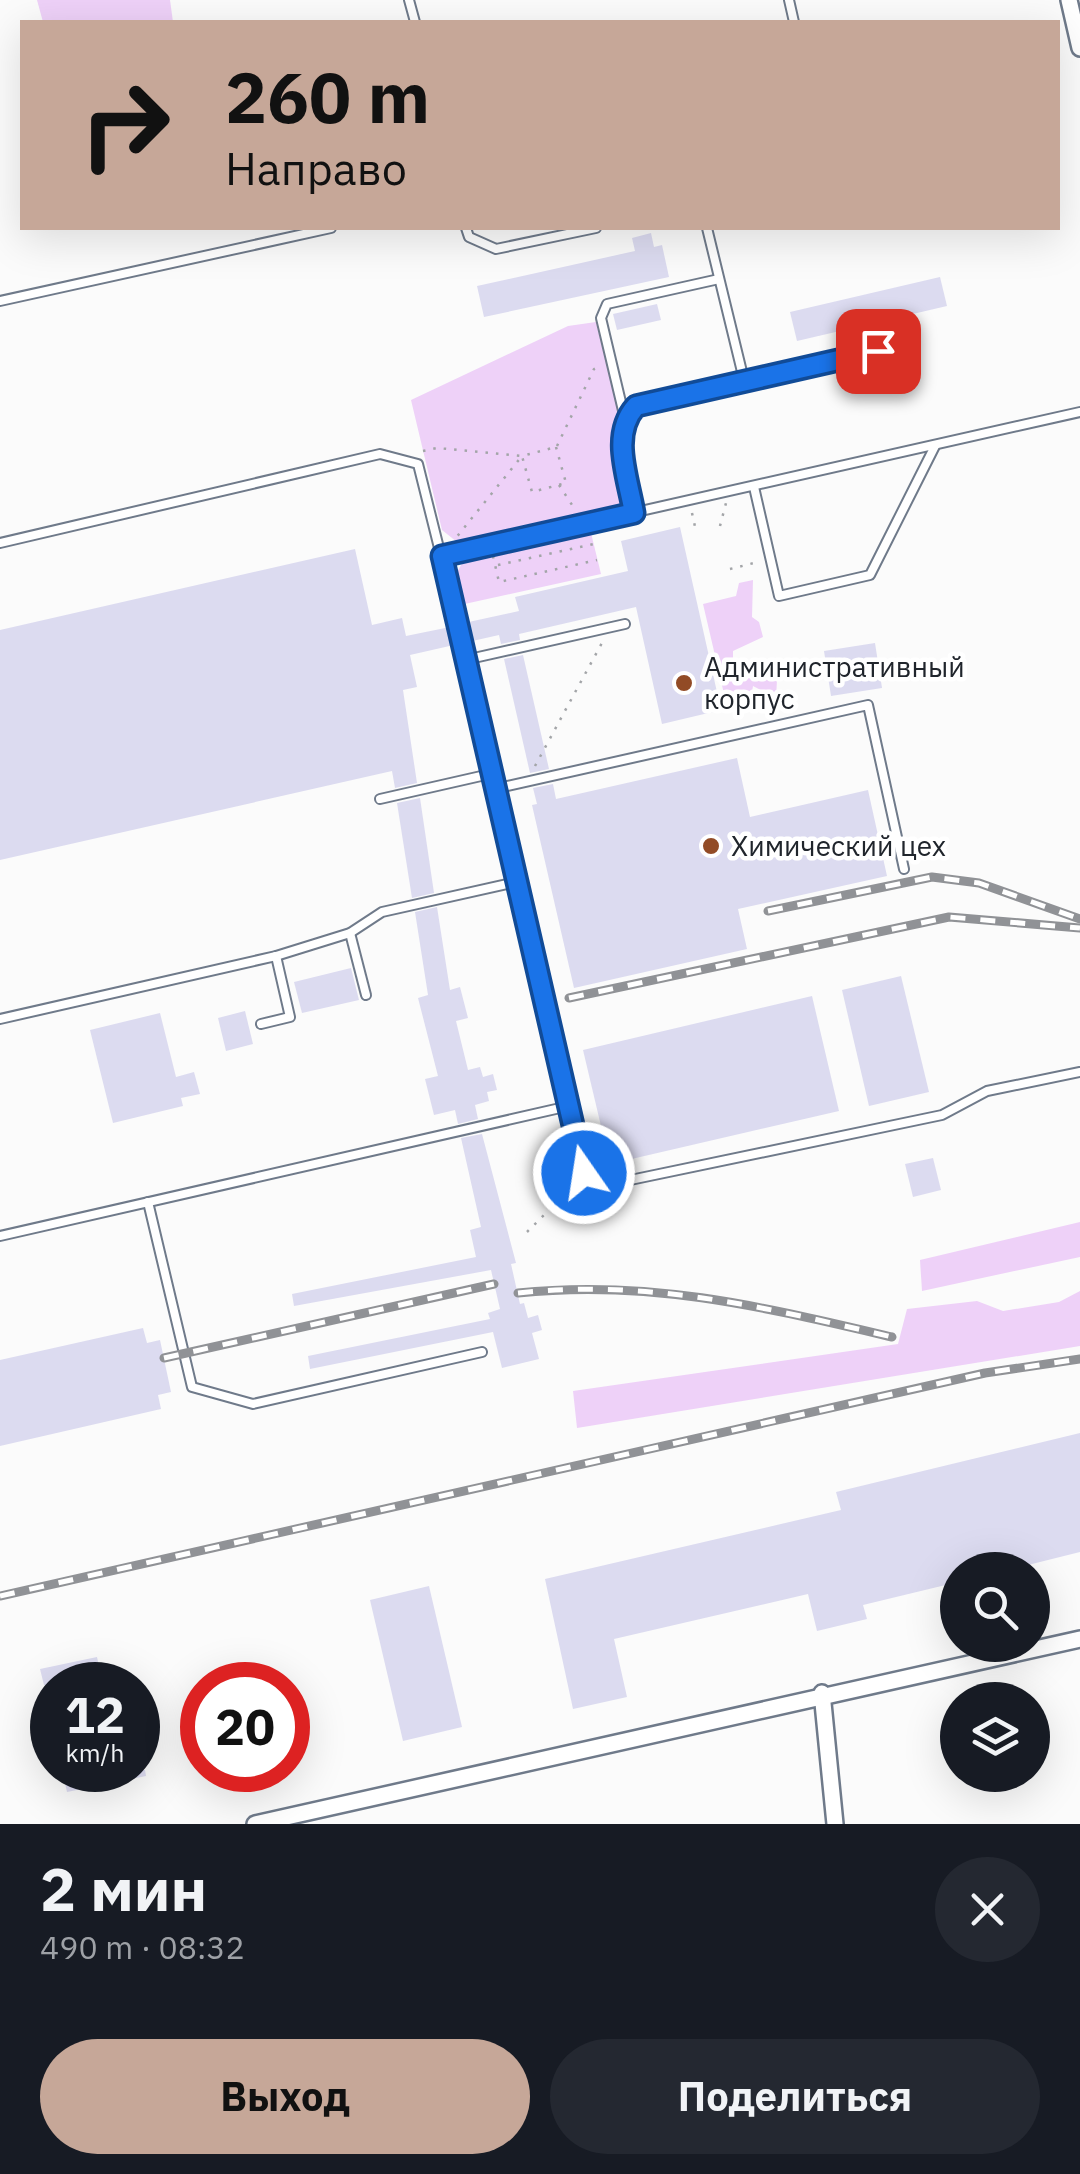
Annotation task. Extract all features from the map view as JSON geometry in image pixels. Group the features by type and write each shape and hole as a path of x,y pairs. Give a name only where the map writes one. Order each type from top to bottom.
{"street":[{"path":"1069,0 1080,48"},
{"path":"255,1824 822,1693 1080,1639"},
{"path":"822,1693 835,1824"}],"lane":[{"path":"0,301 322,230"},
{"path":"467,230 469,238 496,249 586,230"},
{"path":"707,230 744,380"},
{"path":"625,419 601,318 607,304 719,279"},
{"path":"634,513 620,434 625,419 636,406 912,343"},
{"path":"442,556 1080,412"},
{"path":"754,487 779,596 870,574 935,446"},
{"path":"0,543 380,454 418,464 584,1173 616,1183 942,1115 986,1091 1080,1072"},
{"path":"465,660 626,624"},
{"path":"494,789 868,705 904,869"},
{"path":"380,799 490,774"},
{"path":"0,1018 276,956 350,933 382,912 516,882"},
{"path":"350,933 366,995"},
{"path":"261,1024 290,1017 276,956"},
{"path":"0,1236 568,1106"},
{"path":"148,1202 192,1387 252,1404 482,1352"}],"path":[{"path":"522,456 532,492 566,483 556,447 594,369 611,362"},
{"path":"418,464 422,452 437,448 522,456 556,447"},
{"path":"442,556 522,456"},
{"path":"559,485 585,524"},
{"path":"720,526 729,492"},
{"path":"689,501 696,531"},
{"path":"496,566 594,544"},
{"path":"491,545 499,582 597,560"},
{"path":"730,569 770,559"},
{"path":"526,782 611,627"},
{"path":"527,1232 584,1173"}],"shaded area":[{"path":"37,0 170,0 173,20 42,20"},
{"path":"596,322 618,408 615,425 629,508 462,546 442,530 411,400 568,326"},
{"path":"591,533 601,574 460,605 453,579 464,560"},
{"path":"753,580 752,617 759,622 763,637 733,651 733,665 759,662 777,680 776,698 753,686 750,705 728,711 703,604 736,596 739,583"},
{"path":"1080,1222 1080,1257 922,1291 920,1260"},
{"path":"1080,1291 1080,1346 577,1428 573,1391 898,1344 907,1309 977,1301 1003,1311 1059,1302"}],"building":[{"path":"651,233 654,247 662,245 669,277 484,317 477,286 635,251 632,238"},
{"path":"940,277 947,306 797,341 790,312"},
{"path":"657,304 661,320 617,330 613,314"},
{"name":"Административный корпус","path":"680,527 721,710 662,724 636,607 519,634 520,640 501,644 499,635 468,642 464,623 519,611 515,597 628,571 621,541"},
{"path":"355,549 372,625 402,618 406,636 450,627 454,645 410,655 417,687 403,690 417,783 395,788 392,771 0,860 0,630"},
{"path":"875,643 882,688 831,696 824,651"},
{"path":"523,655 549,769 530,773 504,659"},
{"name":"Химический цех","path":"737,758 750,817 868,790 887,876 738,909 747,949 574,988 532,805 537,804 533,788 553,784 556,799"},
{"path":"420,798 434,893 412,898 397,803"},
{"path":"437,907 450,990 460,987 468,1018 456,1021 468,1070 480,1067 483,1077 493,1074 497,1090 487,1092 489,1101 475,1105 478,1119 458,1124 455,1110 434,1115 425,1079 438,1076 418,998 428,995 415,912"},
{"path":"351,968 359,1000 302,1013 294,982"},
{"path":"901,976 929,1092 869,1106 842,990"},
{"path":"812,996 839,1111 610,1164 583,1050"},
{"path":"245,1011 253,1044 226,1051 218,1018"},
{"path":"160,1013 176,1077 194,1072 200,1094 181,1098 183,1106 113,1123 90,1030"},
{"path":"482,1134 516,1263 511,1264 520,1304 524,1303 528,1318 538,1315 542,1330 532,1333 539,1359 502,1368 493,1332 310,1369 308,1356 490,1319 488,1313 500,1309 491,1270 294,1306 292,1294 476,1257 470,1230 481,1227 461,1138"},
{"path":"933,1158 941,1190 913,1197 905,1164"},
{"path":"143,1328 147,1343 160,1340 171,1392 158,1395 161,1409 0,1446 0,1360"},
{"path":"1080,1433 1080,1552 1050,1560 1050,1552 940,1552 940,1586 863,1605 867,1619 817,1631 808,1594 614,1639 627,1697 573,1709 545,1579 841,1510 836,1492"},
{"path":"429,1586 462,1727 403,1741 370,1600"}],"railway":[{"path":"768,911 932,877 979,883 1080,919"},
{"path":"569,998 949,917 1080,928"},
{"path":"164,1358 494,1284"},
{"path":"518,1293 614,1290 706,1298 892,1337"},
{"path":"0,1596 985,1373 1080,1359"}],"place":[{"name":"Административный корпус","path":"684,683"},
{"name":"Химический цех","path":"711,846"}],"route":[{"path":"584,1173 442,556 634,513 620,434 625,419 636,406 878,351"}]}
